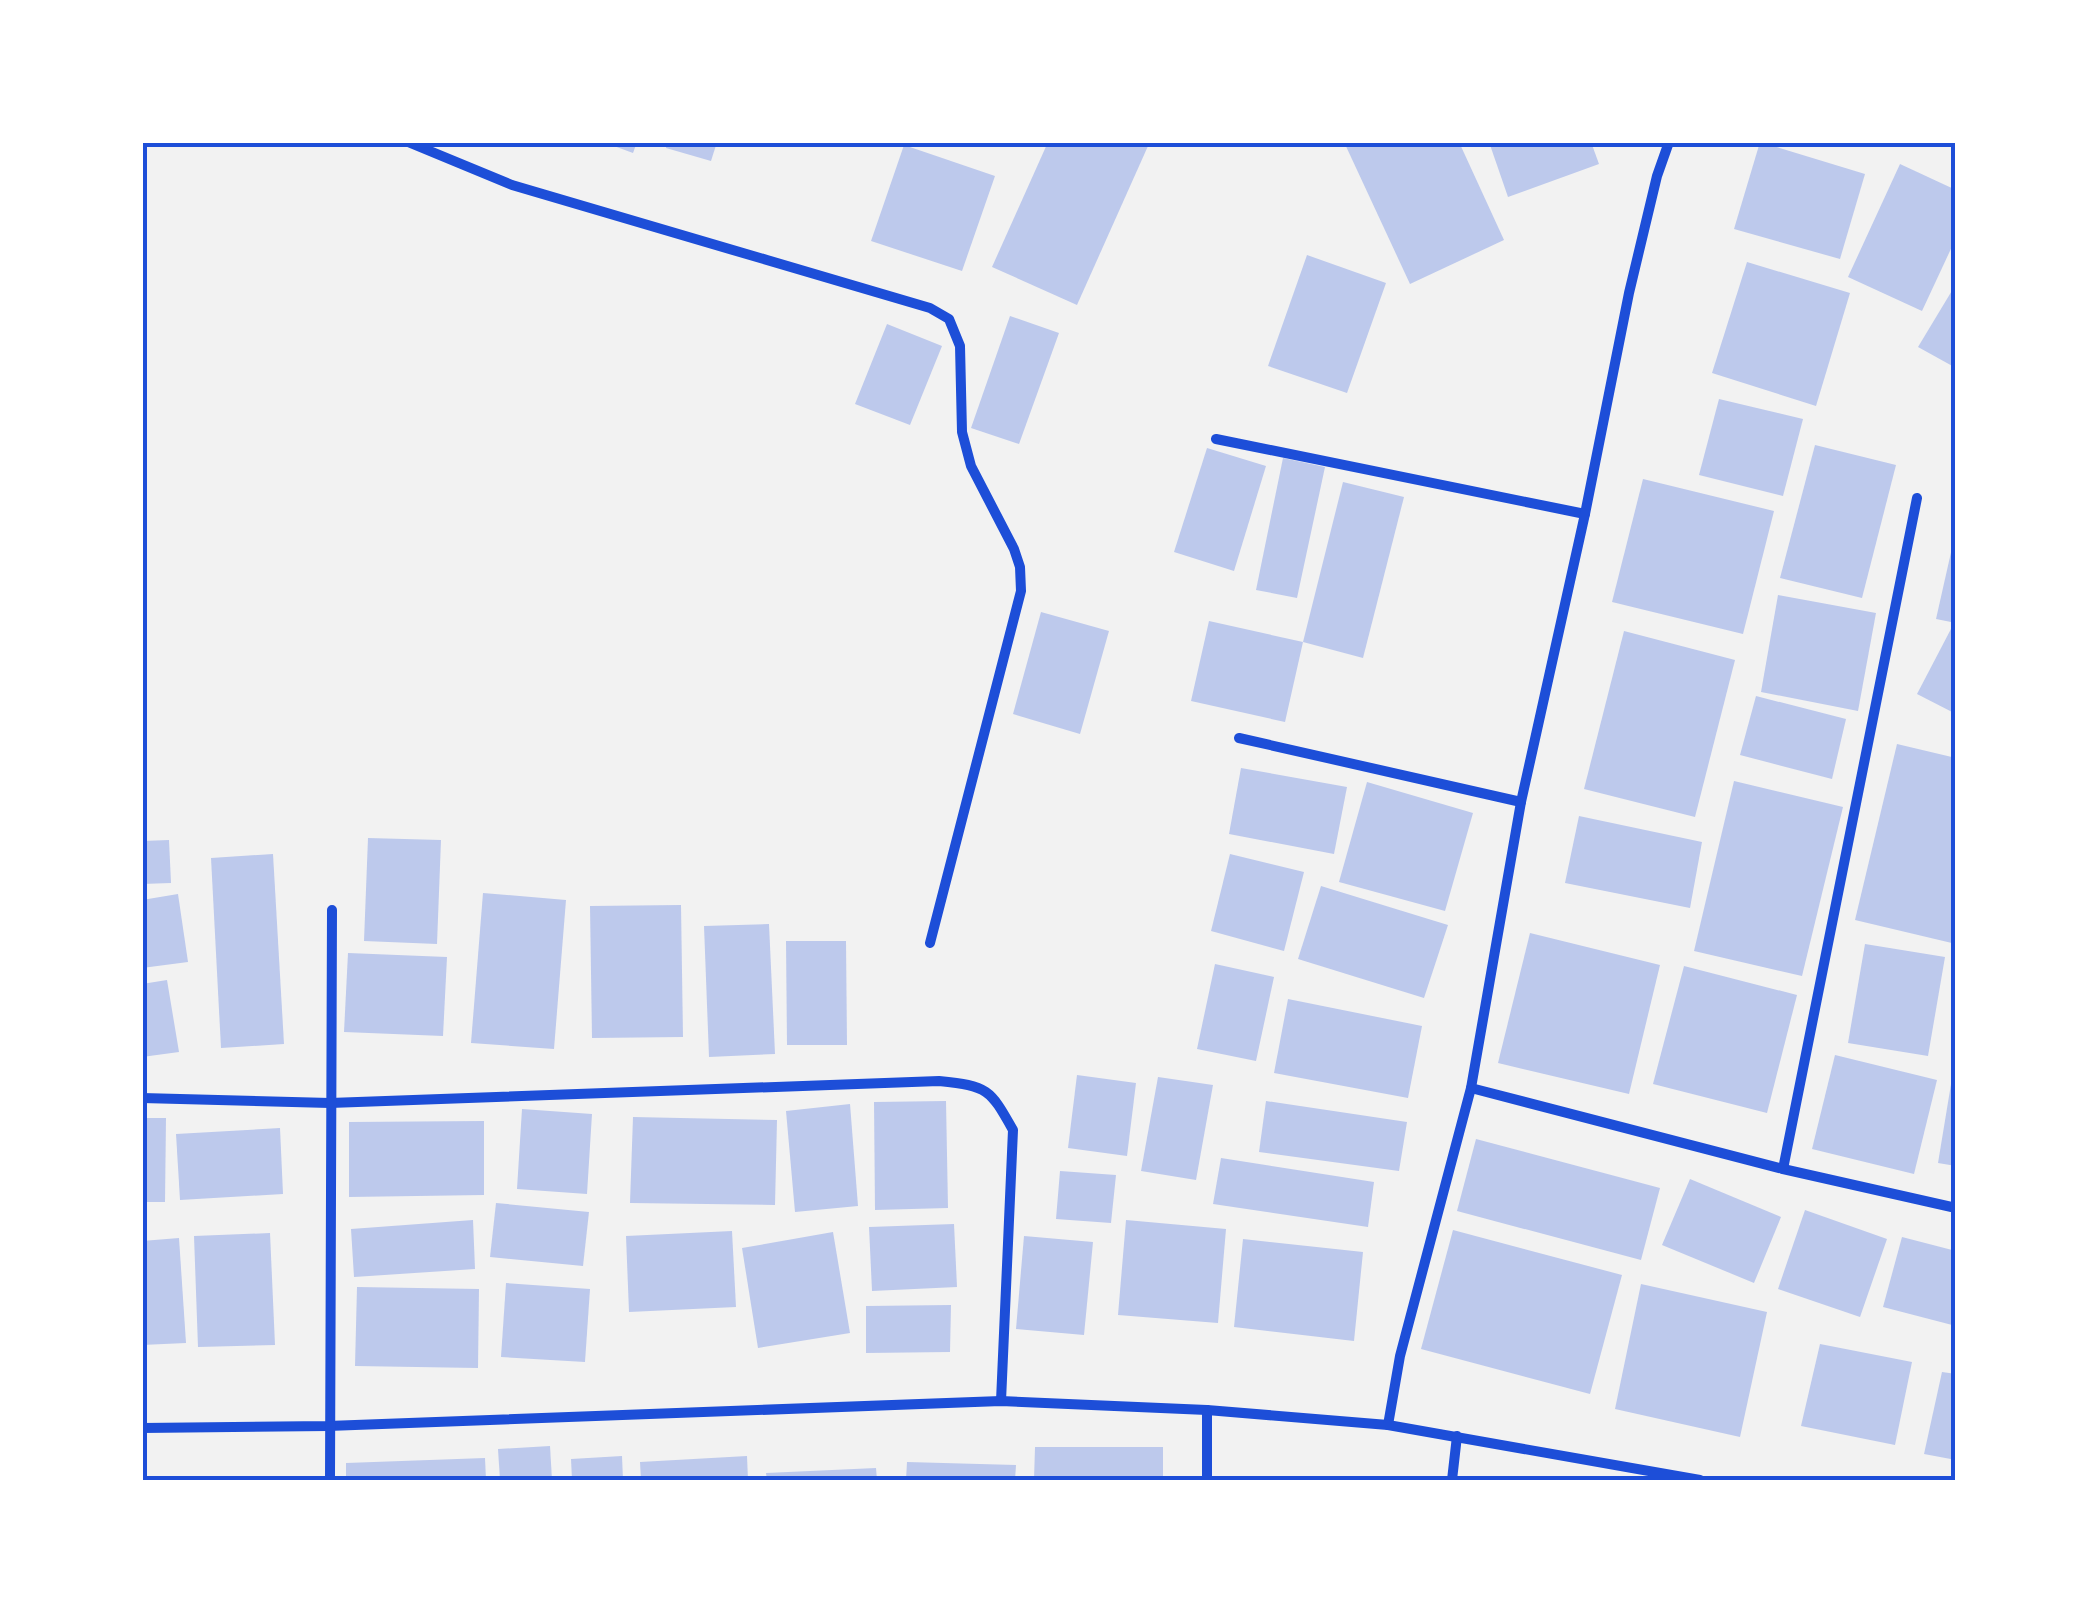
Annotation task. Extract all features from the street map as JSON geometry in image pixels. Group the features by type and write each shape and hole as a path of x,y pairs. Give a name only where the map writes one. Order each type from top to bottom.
{"street":[{"path":"408,142 512,185 930,308 949,319 960,346 962,432 971,466 1014,549 1020,567 1020,591 930,943"},
{"path":"1388,1425 1400,1356 1471,1088 1521,802 1629,294 1669,142"},
{"path":"1216,440 1585,514"},
{"path":"1783,1169 1917,498"},
{"path":"1239,738 1521,802"},
{"path":"330,1480 332,910"},
{"path":"142,1098 330,1103 966,1084 993,1094 1013,1130 1002,1401"},
{"path":"1471,1088 1783,1169 1956,1208"},
{"path":"142,1428 328,1426 1002,1401 1207,1410 1388,1425 1700,1480"},
{"path":"1207,1410 1207,1480"},
{"path":"1452,1480 1457,1436"}],"building":[{"path":"603,142 637,142 633,153"},
{"path":"667,142 717,142 711,161 666,148"},
{"path":"1048,142 1141,142 1148,146 1077,305 992,267"},
{"path":"1344,142 1459,142 1504,240 1410,284"},
{"path":"1489,142 1591,142 1599,164 1508,197"},
{"path":"1760,142 1865,174 1840,259 1734,229"},
{"path":"904,145 995,176 962,271 871,241"},
{"path":"1900,164 1956,190 1956,238 1922,311 1848,277"},
{"path":"1307,255 1386,283 1347,393 1268,366"},
{"path":"1747,262 1850,293 1816,406 1712,373"},
{"path":"1956,284 1956,368 1918,347"},
{"path":"1010,316 1059,333 1019,444 971,428"},
{"path":"887,324 942,346 910,425 855,404"},
{"path":"1719,399 1803,419 1783,496 1699,475"},
{"path":"1815,445 1896,465 1862,598 1780,578"},
{"path":"1207,448 1266,466 1234,571 1174,552"},
{"path":"1283,458 1325,467 1297,598 1256,590"},
{"path":"1643,479 1774,511 1743,634 1612,602"},
{"path":"1343,482 1404,497 1363,658 1303,642"},
{"path":"1956,539 1956,623 1936,619"},
{"path":"1778,595 1876,613 1858,711 1761,692"},
{"path":"1041,612 1109,631 1080,734 1013,714"},
{"path":"1209,621 1303,642 1285,722 1191,701"},
{"path":"1952,627 1956,629 1956,714 1917,694"},
{"path":"1624,631 1735,660 1695,817 1584,789"},
{"path":"1756,696 1846,719 1832,779 1740,755"},
{"path":"1897,744 1956,758 1956,944 1855,920"},
{"path":"1241,768 1347,787 1334,854 1229,834"},
{"path":"1734,781 1843,807 1802,976 1694,951"},
{"path":"1367,782 1473,813 1445,911 1339,882"},
{"path":"1579,816 1702,842 1690,908 1565,883"},
{"path":"368,838 441,840 437,944 364,941"},
{"path":"169,840 171,883 142,884 142,841"},
{"path":"273,854 284,1044 221,1048 211,858"},
{"path":"1230,854 1304,872 1284,951 1211,931"},
{"path":"1321,886 1448,925 1424,998 1298,959"},
{"path":"483,893 566,900 554,1049 471,1043"},
{"path":"178,894 188,962 142,968 142,900"},
{"path":"681,905 683,1037 592,1038 590,906"},
{"path":"769,924 775,1054 709,1057 704,926"},
{"path":"1530,933 1660,965 1629,1094 1498,1063"},
{"path":"786,941 846,941 847,1045 787,1045"},
{"path":"1865,944 1945,957 1928,1056 1848,1043"},
{"path":"348,953 447,957 443,1036 344,1032"},
{"path":"1215,964 1274,977 1256,1061 1197,1049"},
{"path":"1684,966 1797,995 1767,1113 1653,1084"},
{"path":"167,980 179,1052 142,1057 142,984"},
{"path":"1288,999 1422,1026 1408,1098 1274,1073"},
{"path":"1835,1055 1937,1080 1914,1174 1812,1149"},
{"path":"1956,1072 1956,1166 1938,1163"},
{"path":"1077,1075 1136,1083 1127,1156 1068,1148"},
{"path":"1158,1077 1213,1085 1196,1180 1141,1171"},
{"path":"946,1101 948,1208 875,1210 874,1102"},
{"path":"1266,1101 1407,1122 1399,1171 1259,1152"},
{"path":"850,1104 858,1206 795,1212 786,1111"},
{"path":"522,1109 592,1114 587,1194 517,1189"},
{"path":"633,1117 777,1120 775,1205 630,1203"},
{"path":"142,1118 166,1118 165,1202 142,1202"},
{"path":"484,1121 484,1195 349,1197 349,1122"},
{"path":"280,1128 283,1194 180,1200 176,1134"},
{"path":"1476,1139 1660,1188 1641,1260 1457,1211"},
{"path":"1221,1158 1374,1182 1368,1227 1213,1204"},
{"path":"1060,1171 1116,1175 1111,1223 1056,1219"},
{"path":"1690,1179 1781,1217 1754,1283 1662,1245"},
{"path":"496,1203 589,1212 583,1266 490,1257"},
{"path":"1805,1210 1887,1239 1860,1317 1778,1289"},
{"path":"473,1220 475,1269 354,1277 351,1229"},
{"path":"1126,1220 1226,1229 1218,1323 1118,1315"},
{"path":"954,1224 957,1287 872,1291 869,1227"},
{"path":"1453,1230 1622,1275 1590,1394 1421,1349"},
{"path":"732,1231 736,1307 629,1312 626,1236"},
{"path":"833,1232 850,1333 758,1348 742,1248"},
{"path":"270,1233 275,1345 198,1347 194,1236"},
{"path":"1024,1236 1093,1242 1084,1335 1016,1329"},
{"path":"1902,1237 1956,1251 1956,1326 1883,1307"},
{"path":"179,1238 186,1343 142,1345 142,1241"},
{"path":"1243,1239 1363,1252 1354,1341 1234,1327"},
{"path":"506,1283 590,1289 585,1362 501,1357"},
{"path":"1641,1284 1767,1312 1740,1437 1615,1409"},
{"path":"357,1287 479,1289 478,1368 355,1366"},
{"path":"951,1305 950,1352 866,1353 866,1306"},
{"path":"1820,1344 1912,1362 1895,1445 1801,1426"},
{"path":"1942,1372 1956,1374 1956,1460 1924,1454"},
{"path":"550,1446 552,1480 500,1480 498,1449"},
{"path":"1035,1447 1163,1447 1163,1480 1034,1480"},
{"path":"622,1456 623,1480 572,1480 571,1459"},
{"path":"747,1456 748,1480 641,1480 640,1462"},
{"path":"485,1458 486,1480 346,1480 346,1463"},
{"path":"907,1462 1016,1465 1015,1480 906,1480"},
{"path":"876,1468 877,1480 767,1480 766,1473"}]}
